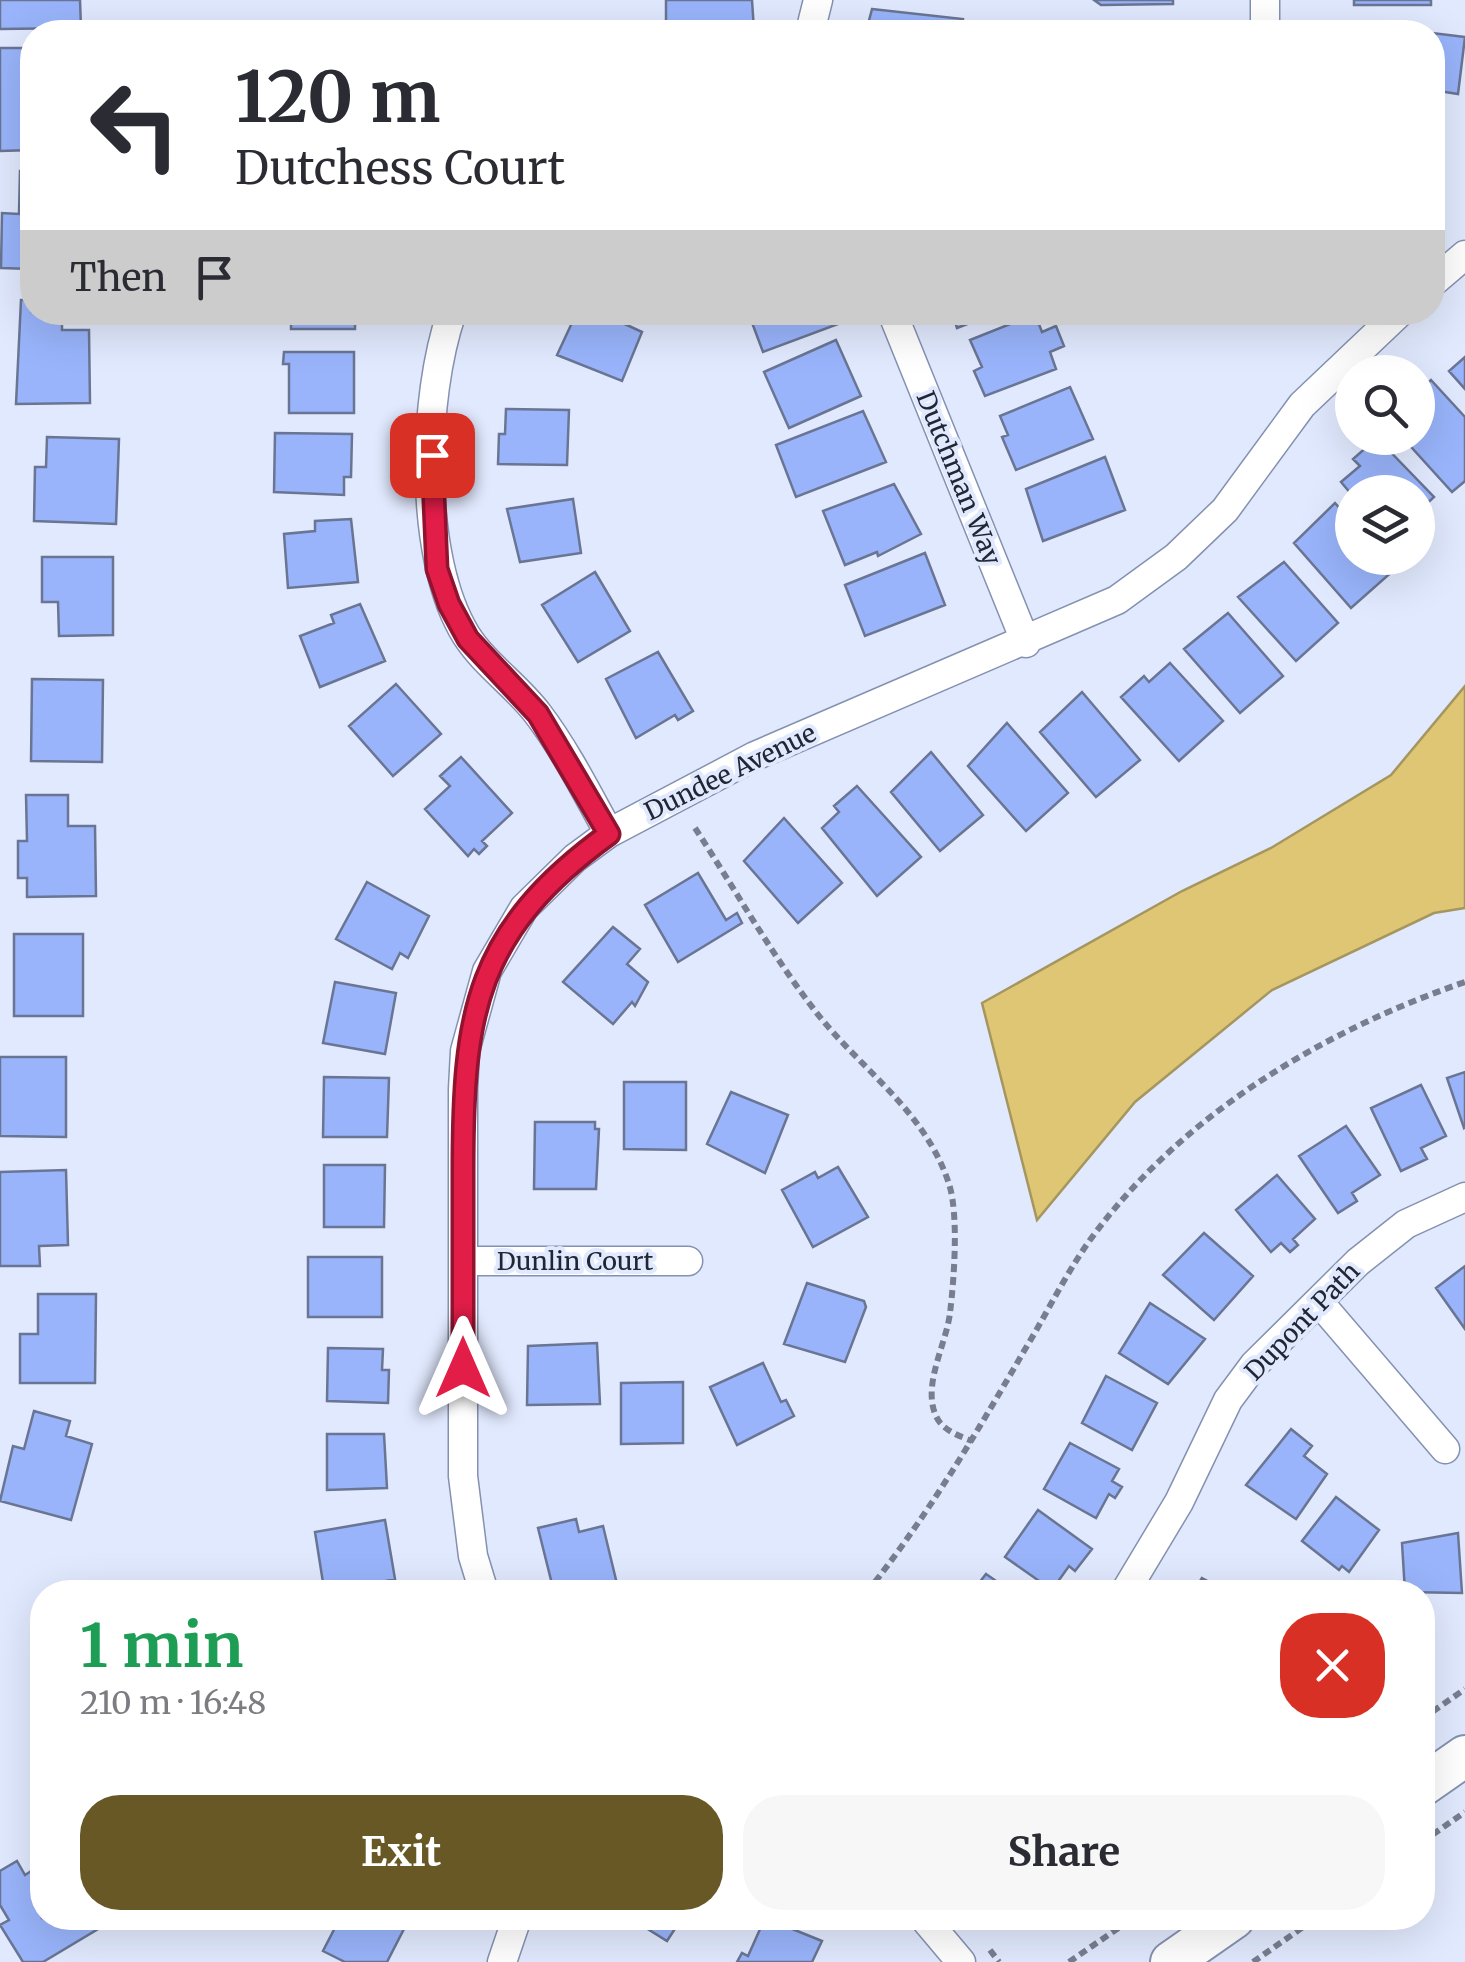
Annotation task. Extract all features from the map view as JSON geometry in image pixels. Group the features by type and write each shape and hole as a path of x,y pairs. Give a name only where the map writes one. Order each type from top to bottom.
{"street":[{"path":"1445,273 1465,255"},
{"path":"448,325 436,371 432,419 437,569 449,604 468,639 538,714 609,834"},
{"name":"Dutchman Way","path":"897,325 1026,643"},
{"name":"Dundee Avenue","path":"481,1580 465,1511 465,1051 481,990 502,941 524,908 574,858 609,834 755,756 896,693 1026,643 1117,600 1176,558 1226,510 1302,405 1386,325"},
{"name":"Dupont Path","path":"1131,1580 1179,1502 1228,1400 1254,1365 1358,1262 1406,1224 1465,1197"},
{"name":"Dunlin Court","path":"463,1261 688,1261"},
{"path":"1319,1302 1445,1449"},
{"path":"1435,1777 1465,1756"},
{"path":"502,1962 513,1930"},
{"path":"934,1930 961,1962"},
{"path":"1171,1962 1217,1930"}],"path":[{"path":"695,828 806,1000 834,1034 901,1100 929,1142 950,1186 950,1313 930,1396 937,1420 953,1434 972,1441"},
{"path":"877,1580 902,1549 972,1441 1088,1242 1132,1188 1252,1087 1321,1043 1403,1003 1465,982"},
{"path":"1435,1709 1465,1689"},
{"path":"1435,1833 1465,1812"},
{"path":"1069,1962 1116,1930"},
{"path":"1253,1962 1299,1930"}],"shaded area":[{"path":"1465,686 1465,908 1434,913 1272,990 1135,1102 1037,1220 982,1003 1182,891 1271,848 1391,775"}],"building":[{"path":"0,0 80,0 81,20 20,20 20,29 0,29"},
{"path":"666,0 752,0 753,20 666,20"},
{"path":"1094,0 1173,0 1173,4 1101,5"},
{"path":"1354,0 1431,0 1431,5 1354,5"},
{"path":"872,9 963,19 963,20 869,20"},
{"path":"1445,35 1465,37 1458,94 1445,92"},
{"path":"0,48 20,48 20,150 0,151"},
{"path":"20,171 20,269 1,268 2,213 19,214"},
{"path":"20,321 20,325 62,325 62,330 89,330 90,403 16,404"},
{"path":"291,325 355,325 355,329 291,329"},
{"path":"571,325 627,325 642,332 622,381 557,355"},
{"path":"753,325 835,325 763,352"},
{"path":"1008,325 1039,325 1042,332 1056,326 1064,346 1050,352 1056,369 985,396 974,371 982,367 970,340"},
{"path":"836,340 861,396 789,428 764,372"},
{"path":"284,352 354,352 354,413 289,413 289,364 283,364"},
{"path":"1465,357 1465,389 1449,371"},
{"path":"1435,384 1465,417 1465,481 1452,492 1418,455 1435,455"},
{"path":"1070,387 1093,439 1016,470 1002,437 1008,435 1000,416"},
{"path":"506,409 569,410 567,465 498,464 499,434 505,434"},
{"path":"863,411 886,462 796,497 776,445"},
{"path":"275,433 352,434 351,477 344,477 344,495 274,492"},
{"path":"47,437 119,439 116,524 34,521 35,467 46,467"},
{"path":"1358,455 1393,455 1413,475 1349,475 1360,466 1353,459"},
{"path":"1105,457 1125,510 1043,541 1026,489"},
{"path":"894,484 921,534 878,556 877,552 845,565 823,511"},
{"path":"573,499 581,553 520,562 507,509"},
{"path":"1335,503 1335,575 1388,575 1351,608 1294,543"},
{"path":"351,519 358,582 288,588 284,534 315,531 315,521"},
{"path":"925,553 945,605 865,636 845,585"},
{"path":"42,557 113,557 113,635 59,636 58,602 42,602"},
{"path":"1284,562 1338,623 1296,661 1238,597"},
{"path":"595,572 630,631 578,662 542,605"},
{"path":"360,604 385,661 320,687 300,636 334,623 331,615"},
{"path":"1228,613 1283,676 1240,713 1184,649"},
{"path":"658,652 693,711 678,720 675,715 636,738 606,679"},
{"path":"1170,663 1223,721 1179,761 1121,697 1144,676 1149,682"},
{"path":"32,679 103,680 102,762 31,761"},
{"path":"396,684 441,734 393,776 349,726"},
{"path":"1082,692 1140,760 1096,797 1040,732"},
{"path":"1007,723 1068,793 1026,831 968,766"},
{"path":"931,752 983,815 940,851 891,792"},
{"path":"461,757 512,813 482,841 487,846 479,854 474,849 468,856 425,809 450,786 440,776"},
{"path":"857,786 921,857 877,896 822,828 839,812 834,806"},
{"path":"26,795 68,795 68,826 95,826 96,896 27,897 27,878 18,878 18,841 27,841"},
{"path":"784,818 842,883 798,923 744,861"},
{"path":"698,873 726,920 737,913 742,923 678,962 645,905"},
{"path":"367,882 429,916 408,958 400,953 392,969 336,939"},
{"path":"613,927 640,949 627,964 648,982 635,1006 632,1002 613,1024 563,982"},
{"path":"14,934 83,934 83,1016 14,1016"},
{"path":"335,982 396,993 385,1054 323,1043"},
{"path":"0,1057 66,1057 66,1137 0,1136"},
{"path":"1465,1072 1465,1127 1464,1128 1447,1078"},
{"path":"324,1077 389,1078 387,1137 323,1137"},
{"path":"624,1082 686,1082 686,1150 624,1149"},
{"path":"1421,1085 1446,1136 1421,1148 1427,1159 1401,1171 1371,1108"},
{"path":"731,1092 788,1115 765,1173 707,1144"},
{"path":"535,1122 595,1122 595,1129 599,1129 596,1189 534,1189"},
{"path":"1346,1126 1380,1175 1352,1193 1357,1201 1338,1213 1299,1156"},
{"path":"324,1165 385,1165 384,1227 324,1227"},
{"path":"838,1167 868,1217 813,1247 782,1190 815,1172 818,1178"},
{"path":"66,1170 68,1245 39,1246 40,1266 0,1266 0,1172"},
{"path":"1277,1175 1315,1219 1293,1239 1298,1245 1290,1252 1281,1243 1271,1252 1236,1210"},
{"path":"1204,1233 1253,1276 1214,1320 1163,1275"},
{"path":"308,1257 382,1257 382,1317 308,1317"},
{"path":"1465,1266 1465,1329 1436,1288"},
{"path":"807,1283 864,1301 866,1307 845,1362 784,1344"},
{"path":"38,1294 96,1294 95,1383 20,1383 20,1334 38,1334"},
{"path":"1150,1303 1205,1339 1168,1384 1119,1353"},
{"path":"597,1343 600,1404 527,1405 528,1346"},
{"path":"328,1348 383,1349 382,1370 389,1370 388,1403 327,1401"},
{"path":"763,1363 781,1402 786,1400 794,1416 737,1445 710,1387"},
{"path":"1106,1376 1157,1403 1132,1450 1082,1423"},
{"path":"683,1382 683,1443 621,1444 621,1383"},
{"path":"34,1411 70,1421 66,1436 92,1444 71,1520 0,1501 13,1446 24,1449"},
{"path":"1291,1429 1312,1446 1304,1456 1327,1474 1296,1519 1246,1485"},
{"path":"327,1434 384,1434 387,1488 327,1490"},
{"path":"1070,1443 1119,1469 1112,1481 1122,1487 1115,1498 1109,1494 1096,1518 1044,1489"},
{"path":"1336,1497 1379,1530 1349,1572 1342,1566 1339,1570 1302,1541"},
{"path":"1038,1510 1092,1549 1075,1571 1069,1566 1059,1580 1038,1580 1005,1557"},
{"path":"576,1519 579,1532 603,1526 616,1580 551,1580 538,1528"},
{"path":"385,1520 395,1579 323,1580 315,1532"},
{"path":"1458,1533 1462,1593 1435,1593 1435,1580 1404,1580 1402,1543"},
{"path":"17,1861 25,1875 30,1872 30,1930 96,1930 43,1962 23,1962 0,1925 9,1920 0,1905 0,1871"},
{"path":"334,1930 403,1930 387,1962 345,1962 323,1951"},
{"path":"649,1930 674,1930 667,1941"},
{"path":"760,1930 795,1930 822,1941 812,1962 737,1962 742,1953 748,1956"}],"route":[{"path":"432,455 432,526 437,569 449,604 468,639 538,714 609,834 574,858 524,908 487,971 474,1009 465,1051 463,1089 463,1368"}]}
